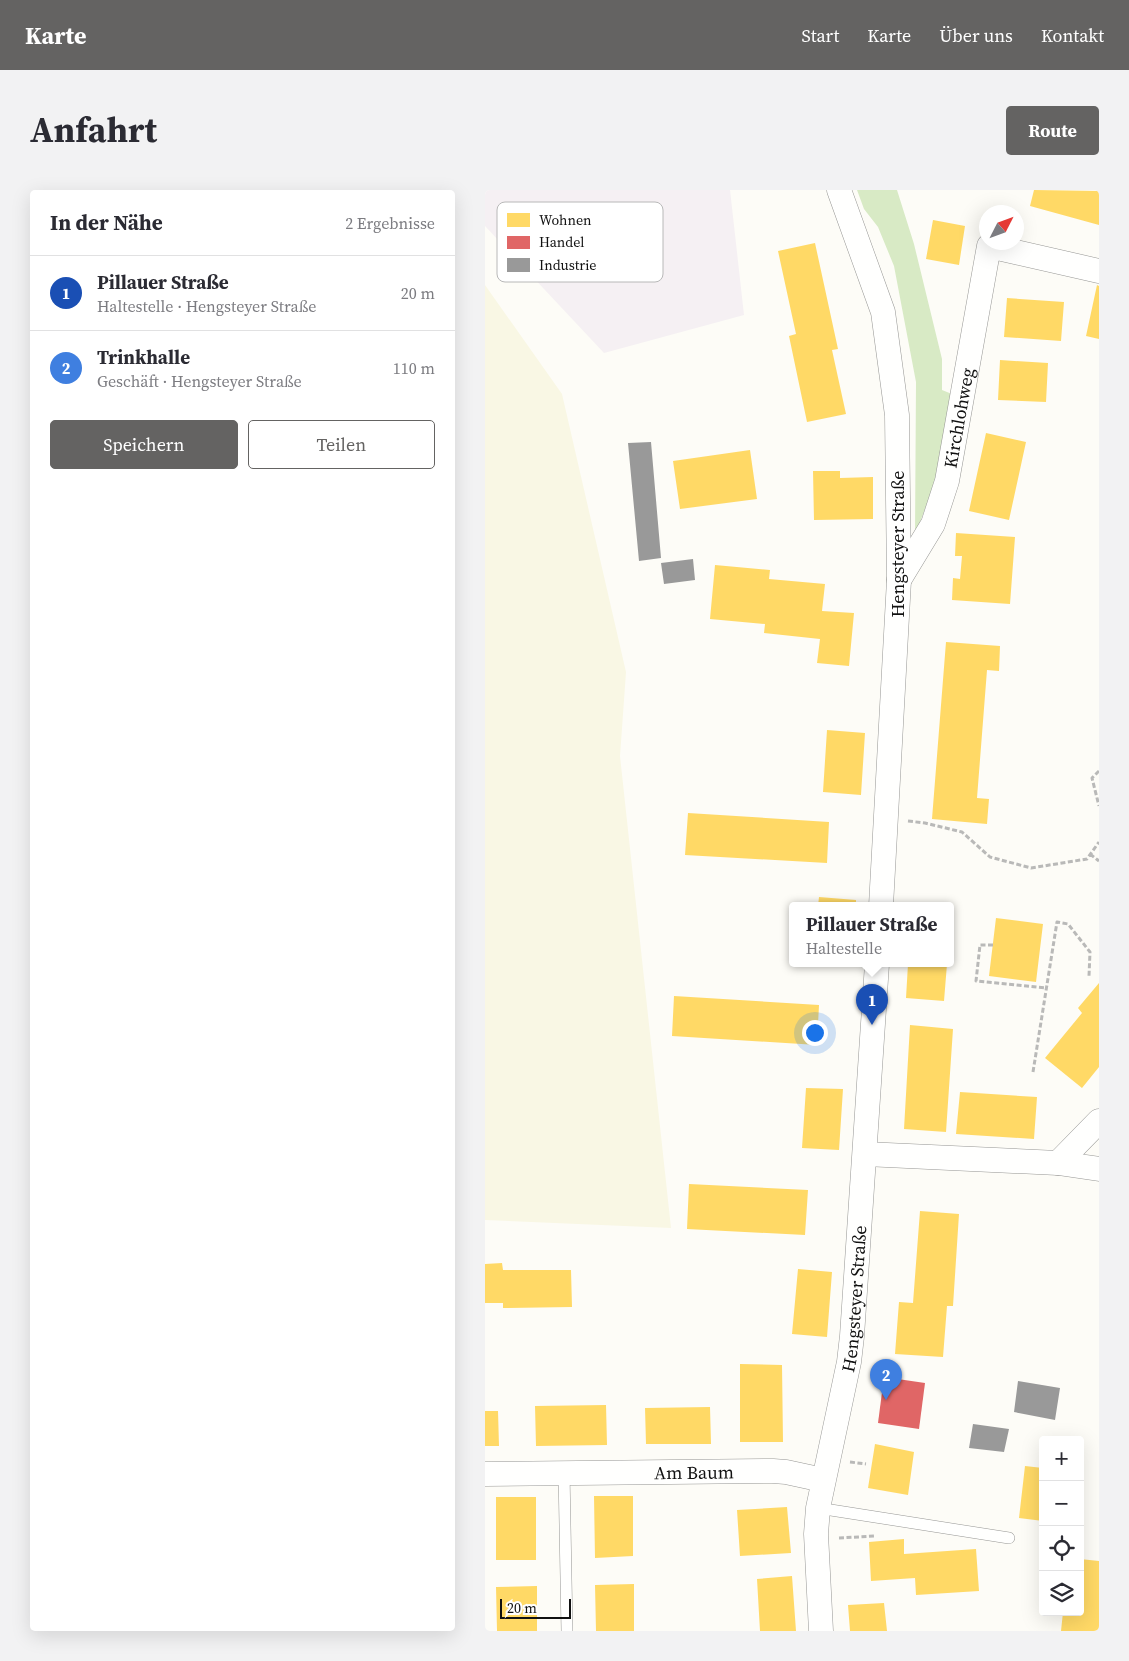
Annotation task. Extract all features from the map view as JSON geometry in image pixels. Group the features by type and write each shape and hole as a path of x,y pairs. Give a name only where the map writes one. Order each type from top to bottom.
{"street":[{"name":"Hengsteyer Straße","path":"839,190 883,312 897,415 899,580 881,902"},
{"name":"Kirchlohweg","path":"899,580 933,524 947,481 989,246 1099,271"},
{"name":"Hengsteyer Straße","path":"821,1631 816,1534 818,1508 849,1362 877,967"},
{"path":"1058,1163 1099,1121"},
{"path":"865,1154 1058,1163 1099,1169"},
{"name":"Am Baum","path":"485,1474 773,1471 823,1480"}],"lane":[{"path":"564,1472 567,1631"},
{"path":"818,1508 1009,1538"}],"path":[{"path":"1099,771 1092,778 1099,806"},
{"path":"887,819 925,823 962,832 990,857 1031,868 1087,859 1099,842"},
{"path":"1090,854 1099,861"},
{"path":"1033,1072 1057,922 1068,924 1089,952 1089,976"},
{"path":"993,945 980,945 976,981 1046,988"},
{"path":"850,1462 866,1464"},
{"path":"838,1538 877,1536"}],"shaded area":[{"path":"485,190 730,190 744,315 604,353 537,282 663,282 663,202 497,202 497,239 485,226"},
{"path":"485,285 562,394 626,672 620,756 671,1228 485,1220"}],"green space":[{"path":"857,190 897,190 914,244 942,359 942,390 952,394 940,470 915,535 916,382 894,266 878,227 864,209"}],"building: Wohnen":[{"path":"1034,190 1099,191 1099,225 1030,206"},
{"path":"933,220 965,226 959,265 926,259"},
{"path":"815,243 838,349 832,350 846,414 807,422 789,336 796,334 778,251"},
{"path":"1097,285 1099,286 1099,339 1086,336"},
{"path":"1007,298 1064,302 1061,341 1004,337"},
{"path":"1000,360 1048,363 1046,402 998,400"},
{"path":"986,433 1026,442 1009,520 969,511"},
{"path":"750,450 757,499 680,509 673,461"},
{"path":"813,471 840,471 840,478 873,477 873,519 814,520"},
{"path":"956,533 1015,537 1010,604 952,600 953,578 960,579 962,556 955,556"},
{"path":"715,565 770,570 769,579 825,584 822,611 854,613 849,666 817,663 820,639 764,633 765,624 710,619"},
{"path":"946,642 1000,646 999,671 987,670 977,798 989,799 987,824 932,819"},
{"path":"827,730 865,733 861,795 823,792"},
{"path":"688,813 829,822 827,863 685,855"},
{"path":"819,897 856,900 856,902 818,902"},
{"path":"996,918 1043,924 1036,982 989,976"},
{"path":"908,967 947,967 944,1001 906,998"},
{"path":"1099,983 1099,1067 1082,1088 1045,1058 1082,1013 1078,1008"},
{"path":"674,996 819,1005 817,1045 672,1036"},
{"path":"910,1025 953,1029 946,1132 904,1129"},
{"path":"806,1088 843,1089 839,1150 802,1148"},
{"path":"960,1092 1037,1097 1034,1139 956,1134"},
{"path":"689,1184 808,1190 805,1235 687,1229"},
{"path":"920,1211 959,1214 953,1306 947,1306 943,1357 895,1354 899,1302 913,1303"},
{"path":"502,1263 503,1270 571,1270 572,1307 503,1308 503,1303 485,1303 485,1264"},
{"path":"798,1269 832,1272 827,1337 792,1334"},
{"path":"740,1364 782,1365 783,1442 740,1442"},
{"path":"606,1405 607,1445 536,1446 535,1406"},
{"path":"710,1407 711,1444 646,1444 645,1408"},
{"path":"485,1411 498,1411 499,1446 485,1446"},
{"path":"875,1444 914,1452 908,1495 868,1488"},
{"path":"1025,1466 1039,1468 1039,1520 1019,1518"},
{"path":"594,1496 633,1496 633,1556 595,1558"},
{"path":"496,1497 536,1497 536,1560 496,1560"},
{"path":"787,1507 791,1553 740,1556 737,1510"},
{"path":"904,1539 904,1554 976,1549 979,1591 916,1595 915,1578 871,1581 869,1542"},
{"path":"1084,1559 1099,1561 1099,1631 1061,1631 1063,1616 1084,1616"},
{"path":"792,1576 796,1631 760,1631 757,1579"},
{"path":"634,1584 634,1631 596,1631 595,1585"},
{"path":"537,1586 537,1631 497,1631 496,1587"},
{"path":"884,1603 887,1631 850,1631 848,1605"}],"building: Handel":[{"path":"884,1377 925,1383 919,1429 878,1423"}],"building: Industrie":[{"path":"651,442 661,558 639,561 628,443"},
{"path":"693,559 695,580 664,584 661,563"},
{"path":"1018,1381 1060,1388 1055,1420 1014,1412"},
{"path":"973,1424 1009,1429 1004,1452 969,1448"}],"place":[{"name":"Pillauer Straße","path":"872,1025"},
{"name":"Trinkhalle","path":"886,1400"}]}
